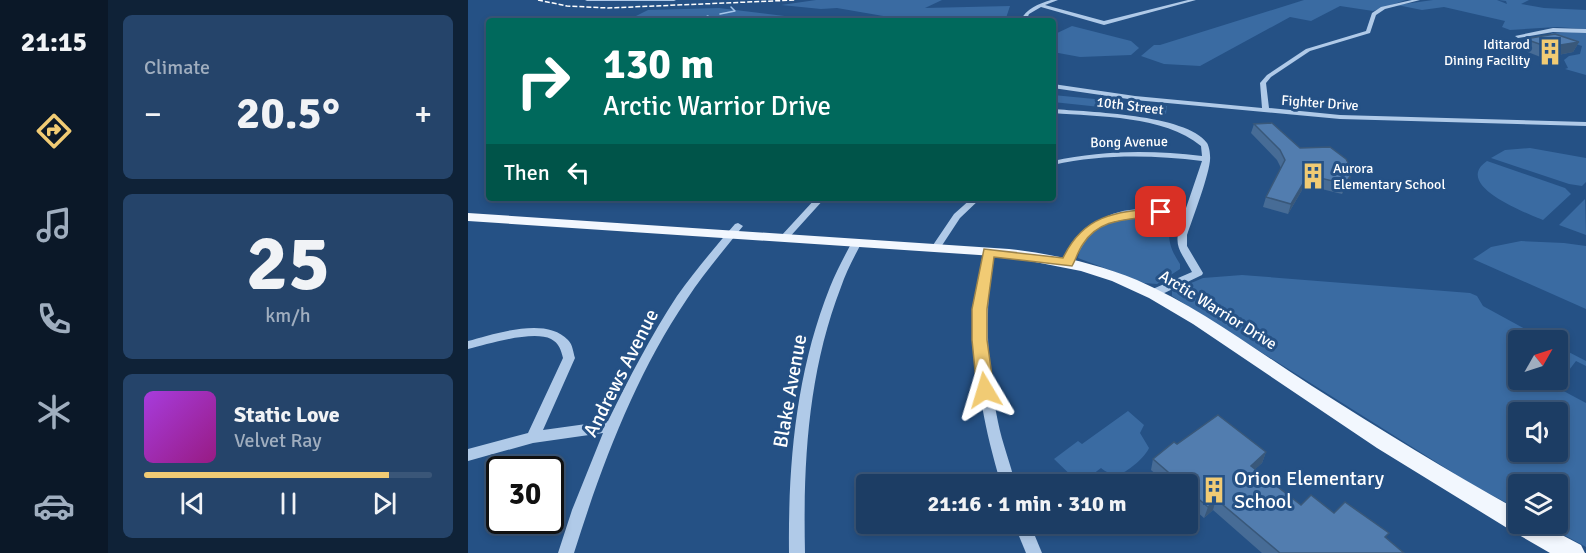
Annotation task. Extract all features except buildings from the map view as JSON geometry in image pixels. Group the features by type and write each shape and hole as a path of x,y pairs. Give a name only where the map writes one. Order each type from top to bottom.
{"main road":[{"name":"Arctic Warrior Drive","path":"468,209 734,231 784,238 988,252 1068,263 1111,276 1152,294 1390,446 1508,516"},
{"name":"Arctic Warrior Drive","path":"468,217 734,231"},
{"name":"Arctic Warrior Drive","path":"1539,534 1573,553"}],"street":[{"path":"587,0 674,0"},
{"path":"1024,18 1027,13 1040,5 1056,0"},
{"path":"1040,5 1104,23 1194,0"},
{"path":"1266,111 1263,83 1274,72 1309,49 1368,32 1374,14 1383,8 1418,0"},
{"path":"1518,36 1553,30 1586,31"},
{"name":"Fighter Drive","path":"1056,86 1126,97 1361,118 1586,124"},
{"name":"10th Street","path":"1056,111 1161,122 1176,127 1204,143 1208,153 1207,159"},
{"name":"Bong Avenue","path":"1056,162 1125,153 1207,159"},
{"path":"1152,294 1198,273 1182,246 1182,235 1187,214 1207,159"},
{"path":"784,238 818,201"},
{"path":"936,248 957,216 974,201"},
{"path":"1068,263 1078,241 1101,222 1122,215 1148,211 1187,214"},
{"name":"Andrews Avenue","path":"566,553 613,426 666,324 734,231"},
{"name":"Blake Avenue","path":"797,553 797,475 804,402 832,294 857,242"},
{"path":"988,252 980,309 980,340 988,410 1005,474"},
{"path":"468,345 523,332 541,332 563,340 569,348 569,358 532,437"},
{"path":"468,454 532,437 613,426"},
{"path":"1026,534 1034,553"}],"shaded area":[{"path":"816,0 942,0 925,8 1010,6 1006,18 895,18 837,8 821,9 781,5"},
{"path":"1304,0 1406,0 1373,11 1340,6 1311,21 1290,17 1200,66 1164,64 1141,56 1154,45"},
{"path":"1433,0 1497,0 1507,4 1506,1 1499,0 1529,0 1521,4 1544,8 1586,10 1586,29 1557,27 1510,30 1502,27 1505,21 1444,7 1422,10 1397,5"},
{"path":"719,8 801,18 632,18 648,10"},
{"path":"1072,26 1131,41 1139,48 1131,55 1080,57 1056,53 1056,34"},
{"path":"1551,33 1586,33 1586,75 1565,69 1568,68 1564,60 1569,56 1580,54 1582,46 1554,37"},
{"path":"1056,95 1167,106 1166,114 1056,102"},
{"path":"1530,148 1586,158 1586,182 1582,186 1569,184 1491,158 1505,150"},
{"path":"1487,161 1565,188 1571,194 1543,220 1509,205 1485,188 1479,179 1479,170"},
{"path":"1585,199 1586,235 1559,225"},
{"path":"1162,215 1171,218 1170,242 1180,269 1157,284 1144,283 1078,258 1082,245 1099,228 1123,219"},
{"path":"1521,241 1586,246 1586,309 1473,259 1491,247"},
{"path":"1242,275 1470,293 1477,296 1483,306 1527,330 1508,330 1508,390 1562,390 1586,403 1586,547 1562,534 1568,534 1568,474 1508,474 1508,504 1471,484 1172,296 1172,291 1203,278"},
{"path":"1568,352 1586,361 1586,366 1576,361 1568,371"},
{"path":"1128,411 1144,425 1140,433 1149,448 1141,459 1120,474 1107,472 1101,468 1093,474 1070,474 1054,459 1078,441 1082,444"}],"waterway":[{"path":"720,14 735,11 731,7"},
{"path":"704,18 708,16"}],"railway":[{"path":"538,0 567,6 608,8 795,0"}],"place":[{"name":"Iditarod Dining Facility","path":"1550,52"},
{"name":"Aurora Elementary School","path":"1313,176"},
{"name":"Orion Elementary School","path":"1214,490"}],"route":[{"path":"985,390 980,340 980,309 988,252 1068,263 1078,241 1091,227 1122,215 1148,211 1161,212"}]}
